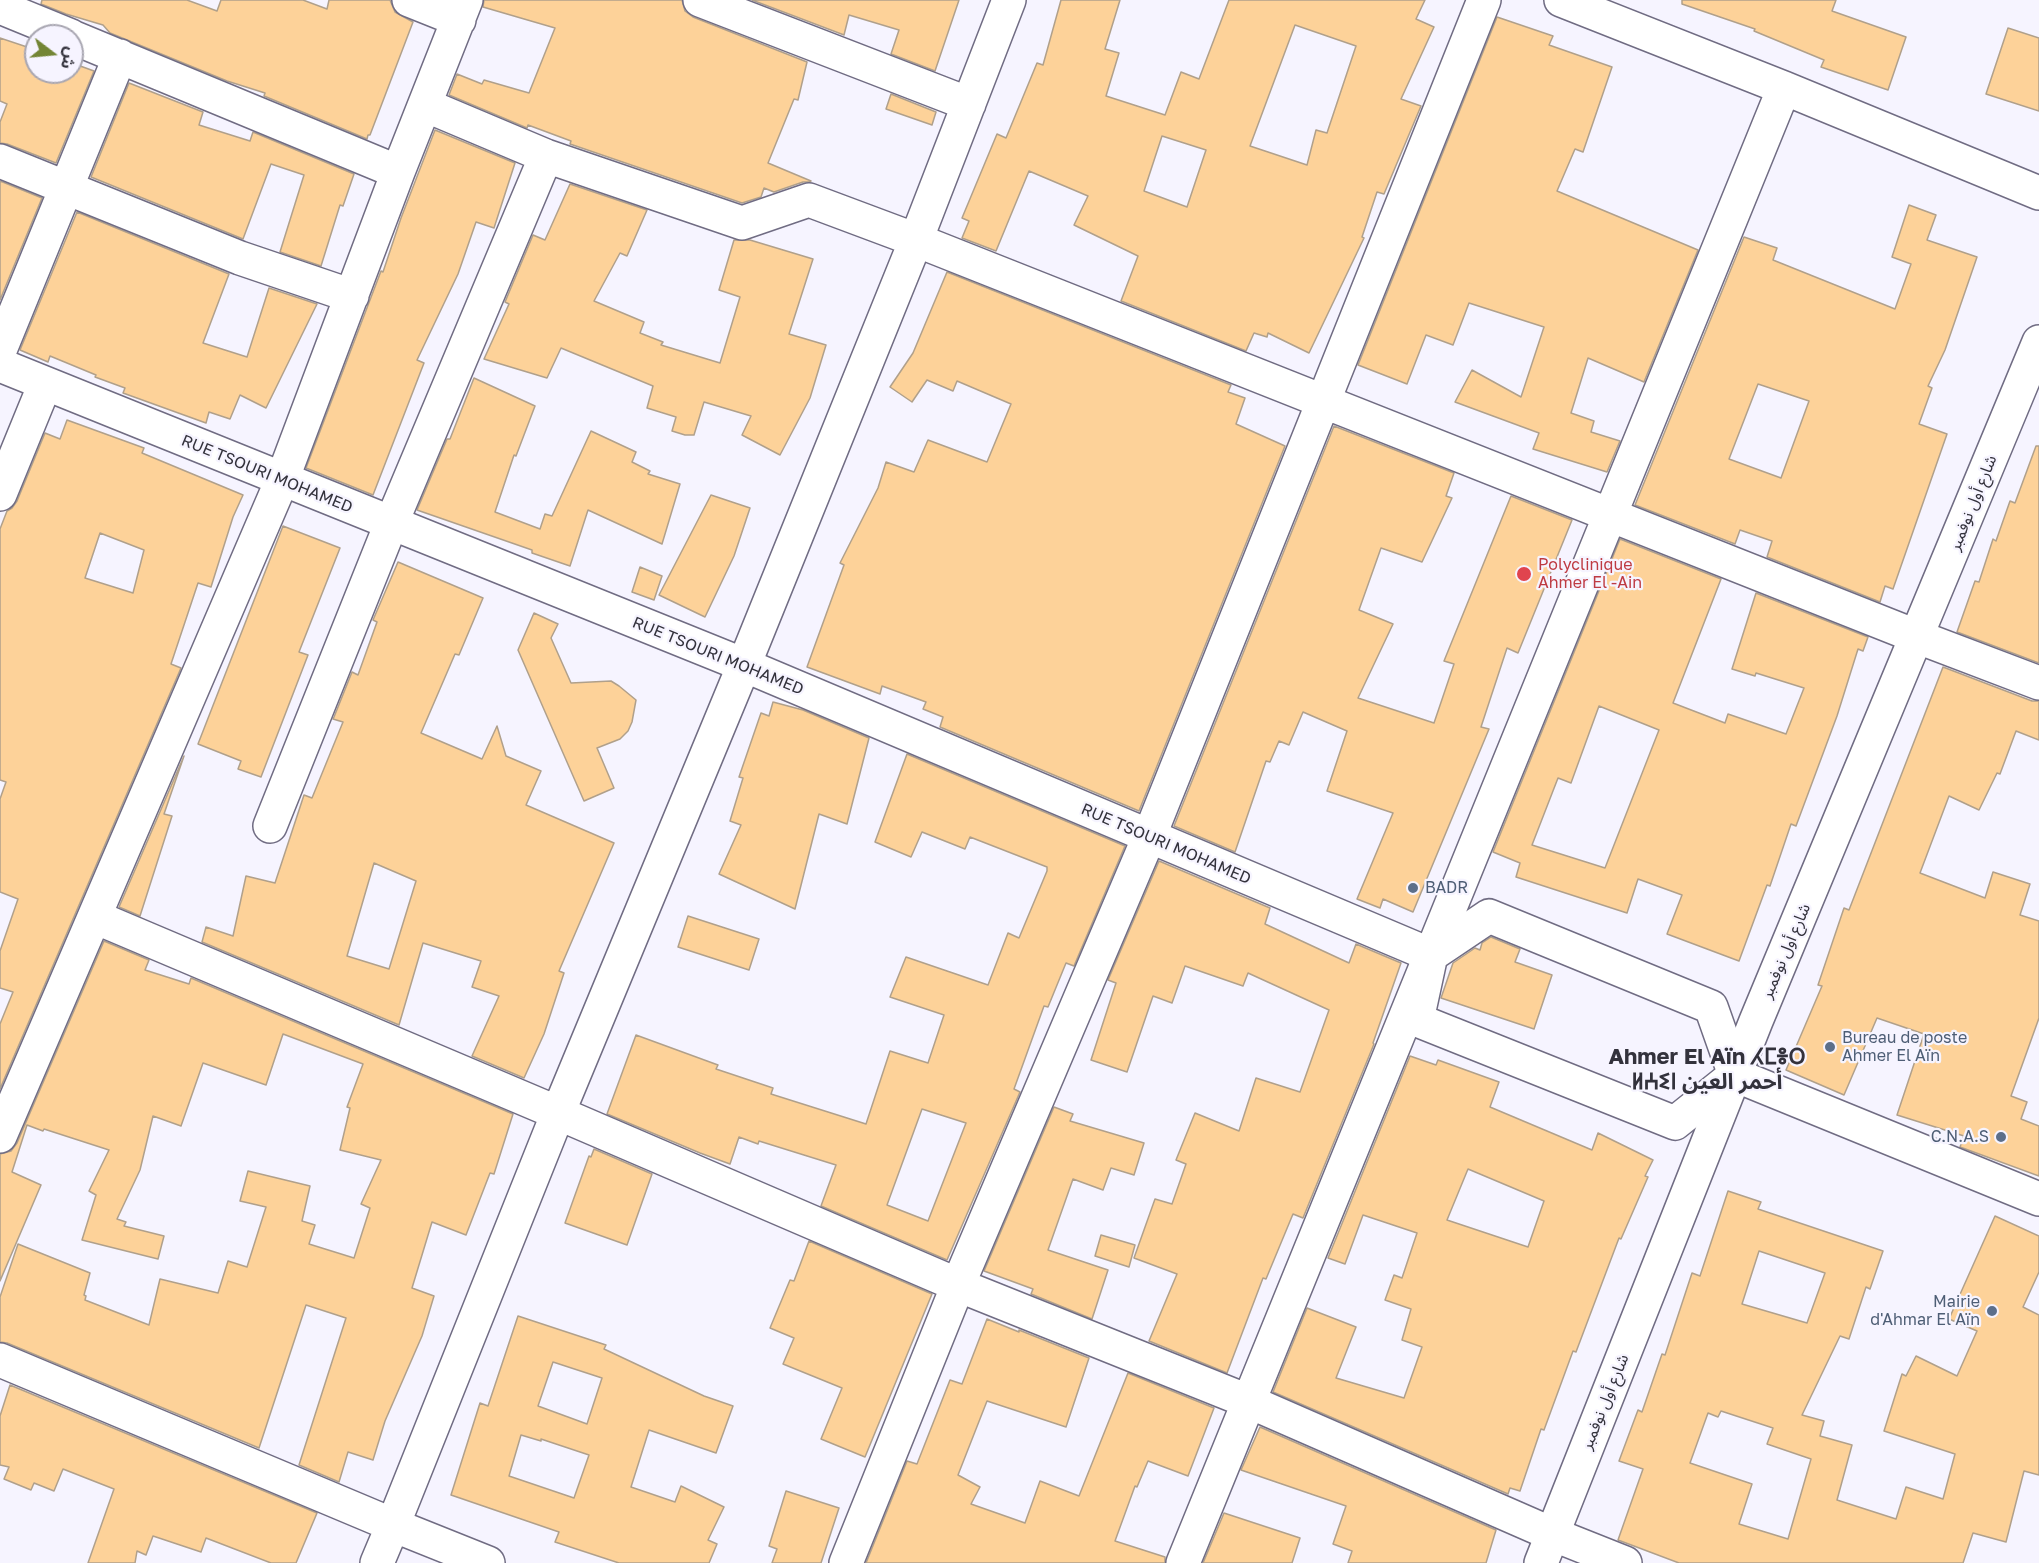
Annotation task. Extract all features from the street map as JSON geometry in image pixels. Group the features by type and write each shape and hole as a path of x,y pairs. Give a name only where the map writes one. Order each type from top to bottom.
{"street":[{"path":"0,1136 282,480 398,172 463,10 410,0"},
{"path":"700,0 969,104"},
{"path":"377,1563 558,1113 744,665 916,240 1009,0"},
{"path":"846,1563 958,1285 1149,837 1484,0"},
{"path":"1561,0 1784,88 2039,193"},
{"path":"0,7 42,24"},
{"path":"84,41 398,172"},
{"path":"0,350 120,56"},
{"path":"1183,1563 1784,88"},
{"path":"424,105 546,156 742,223 809,200 916,240 1918,637 2039,682"},
{"path":"270,825 391,524 546,156"},
{"path":"0,161 240,258 351,296"},
{"name":"شارع أول نوفمبر","path":"1546,1549 1735,1075 2039,342"},
{"name":"RUE TSOURI MOHAMED","path":"0,366 744,665 1431,955"},
{"path":"0,494 45,384"},
{"path":"1735,1075 1675,1124 1417,1020 1431,955 1489,916 1712,1007 1735,1075 2039,1199"},
{"path":"95,917 958,1285 1250,1402 1546,1549 1625,1563"},
{"path":"0,1360 488,1563"}],"building":[{"path":"42,0 187,0 217,11 221,0 303,0 327,9 329,0 390,0 395,12 413,22 367,139 264,96 265,93 227,81 110,33 103,25 41,4"},
{"path":"484,0 682,0 685,11 693,17 807,62 798,100 794,99 768,163 811,181 774,192 764,188 761,197 742,203 570,144 571,141 528,125 527,128 449,95 457,74 482,84 484,80 529,93 555,28 483,7"},
{"path":"752,0 959,0 935,71 891,54 899,30 849,15 844,35"},
{"path":"1061,0 1120,0 1105,49 1119,53 1106,96 1165,115 1181,72 1199,79 1229,0 1425,0 1416,19 1434,27 1401,99 1421,106 1384,194 1377,192 1362,237 1364,238 1309,353 1268,333 1267,337 1254,333 1246,351 1121,301 1138,256 1074,225 1088,196 1029,171 996,251 962,238 969,221 962,218 997,134 1006,138 1037,63 1043,65","holes":["1295,25 1356,46 1327,133 1316,130 1307,165 1250,146","1162,136 1206,150 1187,207 1144,191"]},
{"path":"1682,0 1836,0 1832,11 1906,37 1888,90 1821,67 1824,60 1754,31 1755,29 1682,4"},
{"path":"1497,17 1553,36 1549,45 1612,67 1583,152 1575,149 1557,191 1698,250 1644,382 1588,358 1571,413 1594,421 1591,432 1620,441 1607,472 1533,449 1539,433 1455,402 1472,370 1521,397 1544,327 1469,303 1453,345 1426,335 1407,384 1358,365"},
{"path":"2008,28 2039,38 2039,111 1986,94"},
{"path":"0,38 24,46 24,84 84,84 84,67 94,71 56,163 0,143 0,122 7,104 0,101"},
{"path":"129,83 203,112 199,125 250,141 253,132 354,174 343,206 340,205 321,266 280,252 304,175 271,164 243,239 91,177"},
{"path":"891,94 936,112 932,125 886,109"},
{"path":"435,130 515,163 494,228 476,222 458,274 417,360 424,363 373,495 306,468 381,271 383,272"},
{"path":"0,181 42,198 0,300"},
{"path":"570,184 647,210 627,256 620,253 594,301 644,322 640,333 663,342 661,345 720,363 740,297 719,290 734,240 750,240 813,259 789,334 826,345 810,398 780,455 742,435 751,416 704,402 694,435 672,431 676,417 647,408 653,386 561,348 547,378 484,359 509,304 505,302 533,235 545,240"},
{"path":"1909,205 1936,215 1927,240 1977,257 1945,350 1928,386 1932,388 1919,424 1947,434 1893,589 1885,586 1880,602 1767,557 1772,541 1740,530 1735,544 1635,505 1744,237 1777,248 1773,260 1895,309 1911,264 1892,257","holes":["1758,384 1809,401 1781,478 1729,459"]},
{"path":"77,212 229,274 203,343 247,357 269,288 317,304 266,408 240,395 230,419 209,412 206,423 123,393 125,388 50,356 48,362 20,350"},
{"path":"947,272 1231,385 1228,392 1245,398 1236,424 1285,446 1139,811 940,727 943,717 923,709 926,702 882,686 880,694 807,667 844,565 840,563 878,488 886,462 914,472 928,440 987,462 1011,404 957,381 953,391 927,380 912,402 890,387 913,353"},
{"path":"474,378 535,406 516,456 514,455 495,512 540,529 545,514 552,516 591,431 636,452 632,462 650,471 648,474 680,484 662,544 588,510 570,566 532,553 532,550 417,510 447,439 450,439"},
{"path":"67,420 144,448 142,453 243,495 233,517 211,587 198,583 171,664 181,668 0,1089 0,1024 13,992 0,988 0,951 18,899 0,892 0,799 6,782 0,780 0,529 7,511 17,501 45,433 60,439","holes":["100,533 144,550 133,593 85,578"]},
{"path":"1334,426 1454,473 1446,496 1452,498 1422,562 1381,548 1359,610 1393,624 1358,698 1434,723 1454,664 1444,661 1511,496 1572,520 1518,653 1507,648 1481,727 1489,729 1413,912 1383,899 1380,908 1357,899 1393,813 1327,791 1347,731 1303,712 1289,745 1279,741 1270,762 1266,761 1235,852 1174,826"},
{"path":"2036,446 2039,446 2039,663 1957,632 1975,581 1979,582 1993,539 1996,541 2010,501 2015,503"},
{"path":"711,495 750,508 734,556 705,617 659,595"},
{"path":"283,526 340,548 299,652 308,655 261,777 238,769 241,761 198,744"},
{"path":"1620,539 1721,579 1673,703 1725,723 1728,714 1786,734 1804,688 1756,673 1755,676 1732,669 1756,593 1868,637 1863,651 1858,649 1837,716 1796,826 1791,824 1770,886 1767,885 1739,961 1667,934 1682,895 1638,879 1627,913 1516,877 1520,863 1493,852","holes":["1599,706 1659,730 1605,868 1532,845 1558,778 1571,783"]},
{"path":"398,562 483,598 459,655 455,654 421,733 482,759 497,726 506,756 541,771 526,805 614,843 559,971 564,973 544,1034 524,1078 472,1056 499,996 472,987 481,961 423,943 399,1025 202,942 206,927 233,936 246,876 275,883 304,795 312,798 343,722 333,719 352,672 358,675 377,622 373,620","holes":["374,863 416,881 389,969 347,956"]},
{"path":"640,567 662,576 654,600 632,592"},
{"path":"534,613 558,624 551,638 571,683 611,681 636,700 628,731 620,739 597,748 614,788 584,801 518,650"},
{"path":"1943,667 2032,701 2039,701 2039,740 2016,731 2000,774 1997,773 1979,810 1949,796 1920,873 1985,898 1993,872 2030,884 2020,915 2039,921 2039,1018 2011,1096 2027,1102 2021,1119 2039,1126 2039,1176 1960,1147 1964,1136 1897,1115 1924,1034 1877,1018 1844,1095 1786,1070 1822,986 1818,985 1844,908 1849,910"},
{"path":"773,702 803,710 869,738 847,824 819,814 795,909 719,874 741,825 730,821 743,778 739,777 761,713 769,716"},
{"path":"907,754 1125,846 1074,966 1066,963 1048,1007 1044,1006 1014,1089 1020,1092 947,1260 821,1206 836,1165 739,1137 730,1164 607,1114 636,1035 718,1065 716,1069 773,1088 771,1094 866,1124 890,1051 928,1063 944,1015 890,997 906,957 988,985 1008,933 1019,938 1047,867 970,837 965,849 922,832 911,857 875,842","holes":["922,1109 966,1123 928,1221 887,1205"]},
{"path":"184,756 164,814 172,816 140,916 119,907"},
{"path":"1159,861 1270,908 1265,924 1349,963 1356,944 1401,963 1374,1044 1303,1218 1293,1214 1266,1279 1263,1278 1227,1373 1149,1341 1177,1274 1134,1258 1155,1199 1172,1204 1186,1164 1176,1160 1195,1113 1239,1131 1256,1078 1300,1092 1329,1010 1248,973 1243,986 1185,966 1172,1003 1153,996 1127,1072 1091,1060 1116,983 1108,980"},
{"path":"688,916 759,939 749,970 678,947"},
{"path":"1491,937 1520,949 1515,962 1552,975 1534,1029 1441,998 1453,963 1475,948 1480,950 1482,943"},
{"path":"104,941 149,960 145,970 189,984 191,978 513,1114 494,1174 490,1173 466,1235 432,1222 412,1288 434,1296 422,1336 385,1421 373,1460 348,1452 339,1482 299,1465 346,1318 306,1305 259,1448 0,1342 0,1297 18,1244 90,1273 84,1295 85,1300 149,1325 160,1279 218,1293 228,1261 247,1267 266,1207 240,1201 248,1171 310,1186 302,1221 315,1225 309,1244 354,1258 370,1208 361,1204 381,1160 340,1150 350,1108 347,1107 363,1064 283,1034 266,1085 203,1063 181,1126 153,1116 140,1170 117,1219 126,1222 124,1226 164,1236 158,1259 82,1240 96,1195 89,1191 109,1150 27,1125 12,1172 41,1185 0,1281 0,1154 11,1151 17,1143"},
{"path":"1410,1056 1436,1065 1438,1060 1499,1082 1490,1107 1592,1150 1598,1133 1653,1160 1621,1239 1619,1238 1576,1352 1573,1351 1544,1430 1541,1429 1520,1491 1510,1488 1508,1494 1273,1392 1307,1308 1356,1327 1336,1378 1404,1398 1422,1347 1402,1340 1411,1309 1385,1300 1394,1275 1402,1278 1417,1233 1363,1215 1345,1264 1328,1258","holes":["1468,1169 1544,1201 1528,1247 1447,1220"]},
{"path":"1054,1107 1073,1114 1070,1121 1144,1143 1134,1175 1111,1168 1103,1190 1073,1179 1048,1250 1108,1270 1092,1319 1031,1294 1033,1289 984,1271"},
{"path":"594,1149 652,1174 627,1245 565,1223 589,1156 591,1157"},
{"path":"1728,1191 1761,1202 1758,1209 1883,1251 1870,1289 1866,1287 1849,1339 1840,1336 1802,1415 1824,1421 1820,1436 1852,1445 1837,1500 1896,1519 1906,1487 1943,1499 1955,1454 1884,1431 1902,1374 1906,1376 1916,1356 1957,1376 1977,1331 1949,1319 1995,1216 2039,1236 2039,1272 2023,1307 2039,1315 2039,1475 2024,1471 2006,1542 1973,1533 1963,1563 1679,1563 1618,1540 1643,1469 1619,1461 1638,1410 1642,1412 1662,1354 1665,1355 1692,1273 1700,1276","holes":["1759,1251 1825,1273 1807,1323 1742,1304","1721,1411 1773,1428 1767,1444 1811,1459 1788,1539 1739,1524 1752,1484 1690,1463 1708,1413 1718,1417"]},
{"path":"1101,1235 1135,1245 1129,1267 1095,1256"},
{"path":"809,1241 932,1294 865,1457 821,1439 842,1388 783,1364 794,1338 770,1328 790,1280 794,1281"},
{"path":"518,1316 606,1345 604,1349 704,1396 733,1406 716,1453 649,1430 631,1487 675,1502 681,1486 724,1507 708,1540 717,1544 709,1563 619,1563 555,1542 559,1532 451,1495 480,1403 488,1406","holes":["553,1362 602,1378 587,1424 538,1406","521,1435 541,1441 541,1439 589,1455 574,1498 509,1476"]},
{"path":"987,1319 1089,1358 1066,1427 987,1401 958,1475 980,1487 971,1504 1025,1523 1040,1481 1079,1496 1128,1373 1214,1408 1188,1476 1148,1461 1137,1487 1135,1486 1115,1541 1165,1557 1165,1563 866,1563 907,1461 917,1464 950,1380 962,1384"},
{"path":"10,1385 317,1513 296,1563 271,1563 206,1538 201,1552 153,1536 146,1555 137,1551 135,1563 88,1563 114,1489 63,1469 54,1491 34,1483 31,1490 4,1479 9,1467 0,1465 0,1416"},
{"path":"1260,1427 1496,1530 1486,1563 1348,1563 1352,1551 1333,1544 1346,1506 1241,1470"},
{"path":"786,1491 839,1508 821,1563 772,1563 777,1549 769,1546"},
{"path":"1224,1513 1300,1538 1292,1563 1203,1563"}],"place":[{"name":"Polyclinique Ahmer El -Ain","path":"1524,574"},
{"name":"BADR","path":"1413,888"},
{"name":"Bureau de poste Ahmer El Aïn","path":"1830,1047"},
{"name":"C.N.A.S","path":"2001,1137"},
{"name":"Mairie d'Ahmar El Aïn","path":"1992,1311"}],"district":[{"name":"Ahmer El Aïn ⵃⵎⴻⵔ ⵍⵄⵉⵏ أحمر العين","path":"1707,1070"}]}
